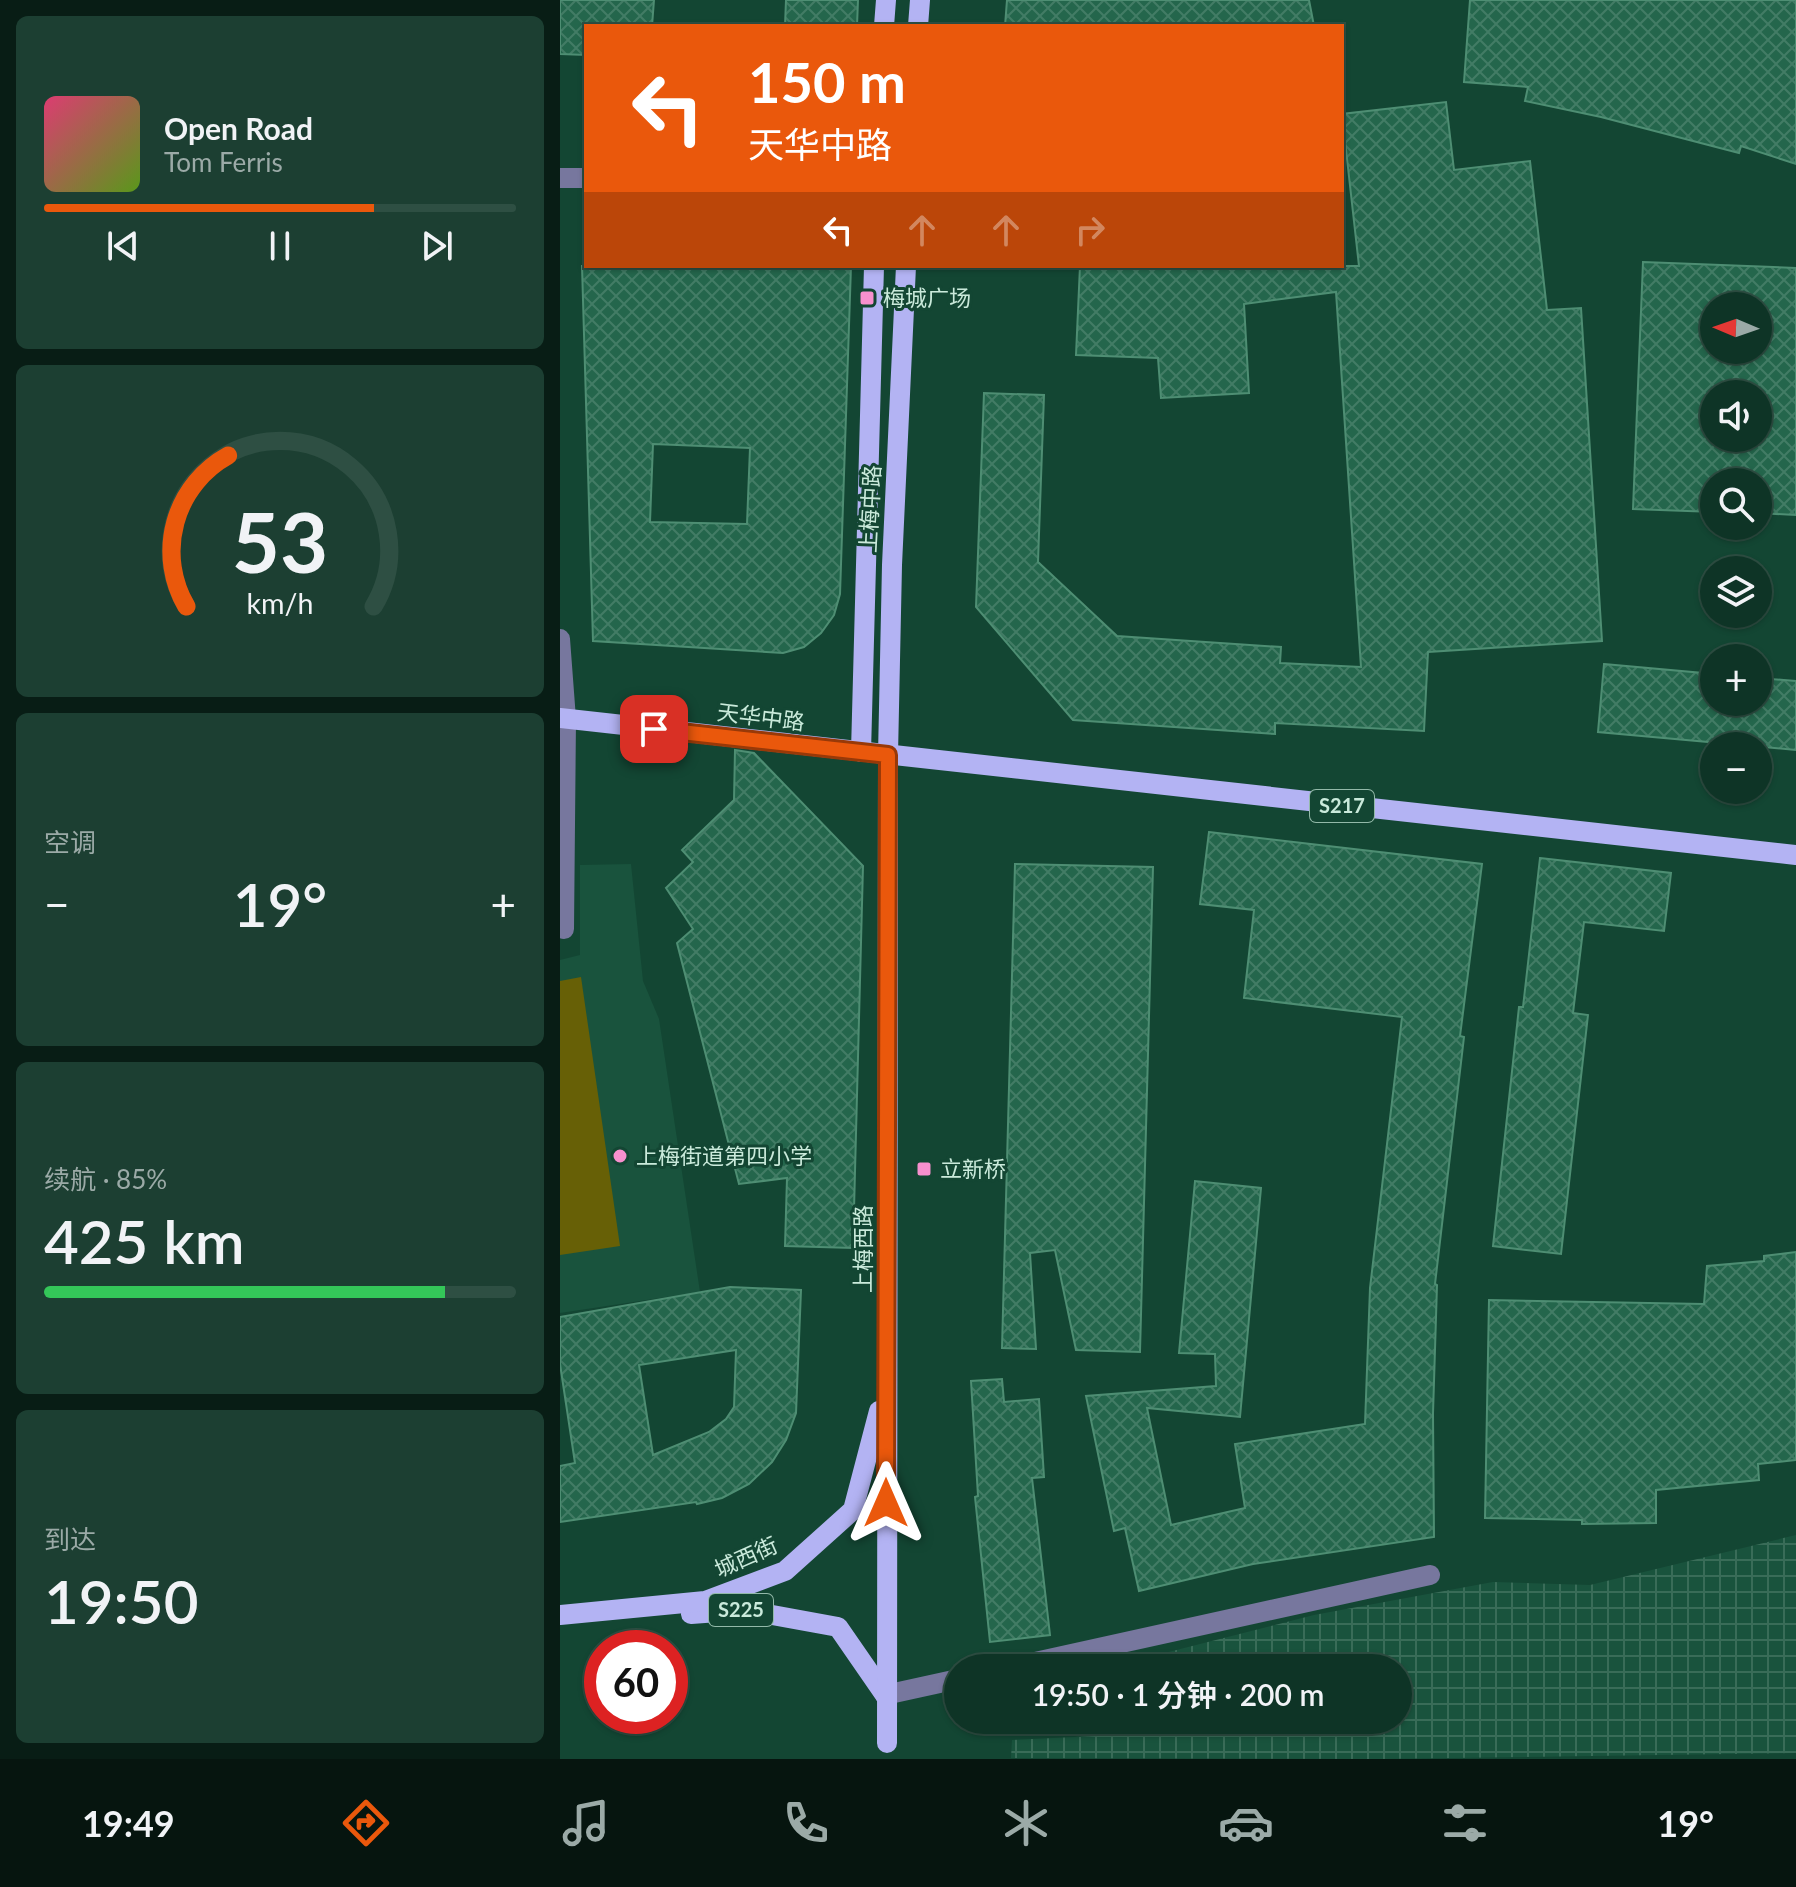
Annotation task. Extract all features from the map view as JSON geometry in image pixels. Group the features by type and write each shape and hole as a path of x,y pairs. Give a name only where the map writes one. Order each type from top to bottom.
{"main road":[{"path":"884,24 886,0"},
{"path":"918,24 920,0"},
{"name":"上梅中路","path":"861,752 874,268"},
{"name":"上梅中路","path":"888,755 892,565 906,268"},
{"name":"天华中路","path":"563,718 888,755"},
{"name":"S217","path":"888,755 1796,855"},
{"name":"上梅西路","path":"887,1743 888,755"},
{"name":"城西街","path":"560,1615 705,1601 785,1571 853,1510 886,1384"},
{"name":"城西街","path":"560,1624 745,1610 838,1627 885,1695"}],"street":[{"path":"560,178 584,178"},
{"path":"560,639 564,929"},
{"path":"1072,1654 1430,1575"},
{"path":"885,1695 944,1682"}],"shaded area":[{"name":"上梅街道第四小学","path":"631,864 643,981 659,1019 700,1292 560,1313 560,960 580,955 580,865"},
{"path":"581,977 620,1246 560,1255 560,981"},
{"path":"1796,1535 1796,1753 1379,1759 1011,1758 1012,1740 1139,1734 1412,1734 1412,1654 1161,1654 1314,1615 1493,1582 1590,1585"}],"building":[{"path":"560,0 654,0 652,24 584,24 584,55 560,54"},
{"path":"786,0 858,0 857,24 785,24"},
{"path":"1007,0 1309,0 1314,24 1005,24"},
{"path":"1470,0 1796,0 1796,164 1741,146 1739,153 1525,101 1528,87 1464,82"},
{"path":"1446,102 1454,170 1530,161 1547,310 1581,308 1602,641 1428,652 1424,731 1275,723 1275,734 1073,720 976,607 984,393 1044,395 1038,562 1117,636 1281,647 1280,663 1361,667 1336,292 1244,304 1249,393 1161,398 1158,358 1076,355 1080,268 1359,266 1344,114"},
{"path":"1643,262 1796,268 1796,515 1772,514 1772,468 1700,468 1700,511 1633,509"},
{"path":"582,266 851,268 840,594 834,615 821,633 804,647 783,653 593,641","holes":["653,444 750,448 747,524 650,522"]},
{"path":"1604,664 1700,673 1700,716 1772,716 1772,679 1796,681 1796,750 1772,748 1772,732 1700,732 1700,741 1598,732"},
{"path":"735,750 754,753 863,866 853,1248 785,1246 787,1178 739,1184 677,943 693,929 666,888 693,862 682,850 734,800"},
{"path":"1209,832 1482,864 1460,1036 1464,1037 1435,1284 1434,1537 1253,1564 1139,1591 1125,1528 1114,1531 1086,1396 1216,1386 1215,1354 1179,1353 1195,1181 1261,1188 1240,1417 1147,1408 1171,1525 1245,1508 1235,1444 1365,1424 1370,1288 1402,1017 1244,998 1254,910 1200,904"},
{"path":"1540,858 1671,873 1664,931 1584,922 1573,1013 1588,1015 1561,1254 1493,1246 1519,1007 1523,1007"},
{"path":"1015,864 1153,867 1140,1352 1076,1350 1055,1250 1030,1253 1036,1349 1002,1348"},
{"path":"1796,1252 1796,1460 1758,1464 1759,1480 1656,1490 1656,1523 1582,1524 1582,1520 1485,1518 1489,1300 1704,1304 1707,1266 1764,1261 1764,1256"},
{"path":"730,1287 801,1290 796,1413 786,1440 772,1462 749,1484 722,1498 560,1522 560,1466 575,1463 560,1364 560,1317","holes":["736,1350 734,1407 726,1419 709,1432 653,1455 639,1365"]},
{"path":"1002,1379 1004,1402 1039,1399 1044,1477 1032,1478 1050,1635 990,1642 975,1497 978,1496 971,1381"}],"place":[{"name":"梅城广场","path":"867,298"},
{"name":"上梅街道第四小学","path":"620,1156"},
{"name":"立新桥","path":"924,1169"}],"route":[{"path":"654,729 888,755 886,1503"}]}
